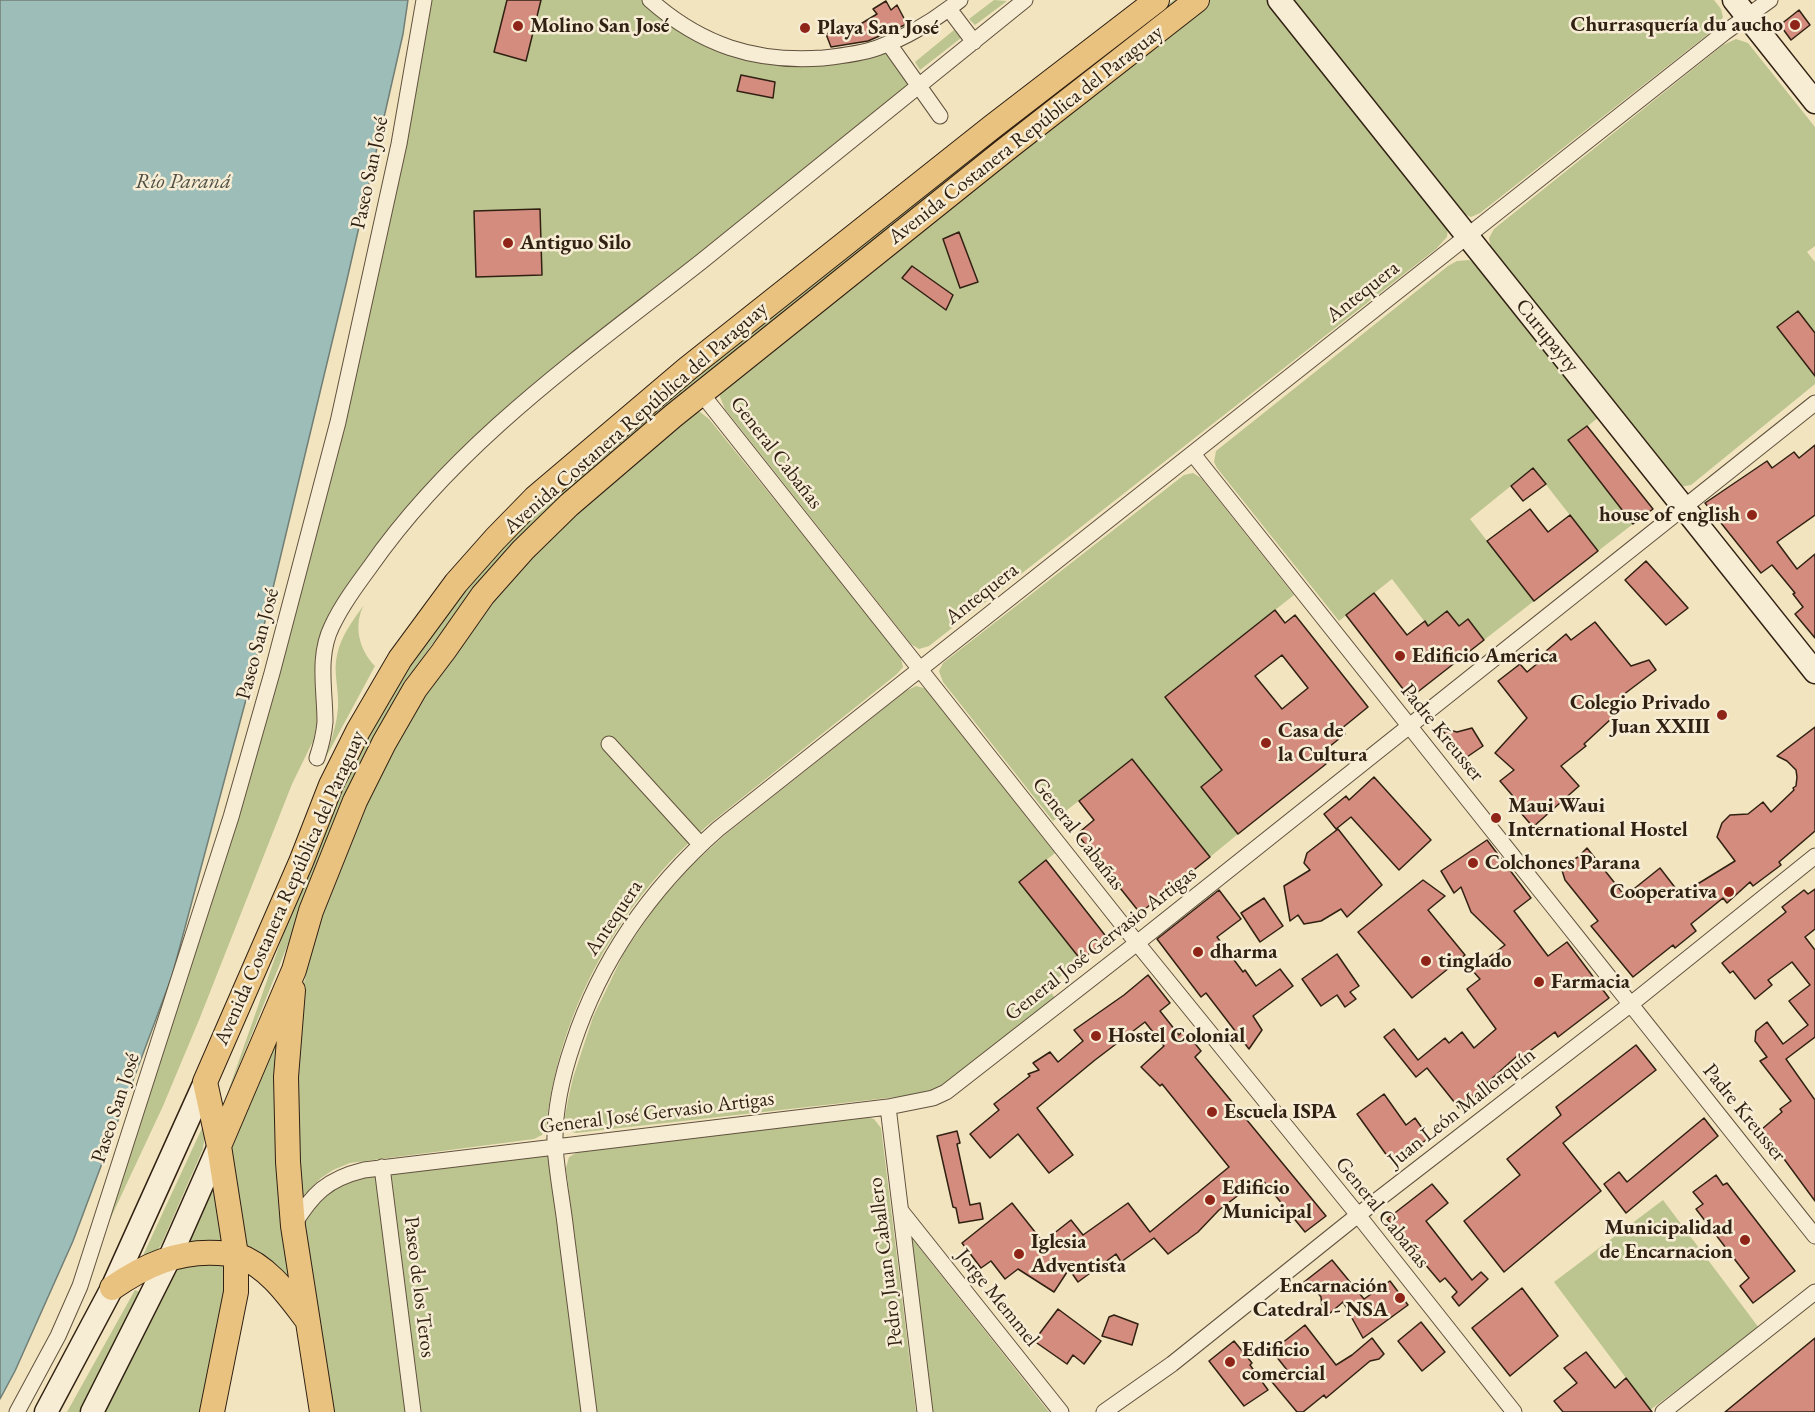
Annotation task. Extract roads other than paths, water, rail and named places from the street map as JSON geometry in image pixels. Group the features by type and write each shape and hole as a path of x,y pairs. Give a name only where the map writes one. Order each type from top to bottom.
{"main road":[{"name":"Avenida Costanera República del Paraguay","path":"205,1082 301,862 331,785 358,731 400,659 456,583 536,498 687,369 1157,0"},
{"name":"Avenida Costanera República del Paraguay","path":"219,1146 294,970 311,911 355,801 384,743 415,689 483,595 523,550 569,505 701,393 1197,0"},
{"path":"294,970 286,1077 288,1162 293,1226 322,1412"},
{"path":"205,1082 219,1146 236,1255 236,1292 212,1412"},
{"path":"112,1288 132,1274 170,1257 193,1253 236,1255 269,1276 308,1322"}],"street":[{"name":"Paseo San José","path":"17,1412 80,1286 231,817 275,662 338,422 399,144 424,0"},
{"path":"650,0 684,27 714,42 750,54 793,59 856,54 889,44 919,29 954,5 974,42"},
{"path":"317,758 323,740 325,723 323,657 326,638 347,600 378,555 422,502 479,443 529,398 825,163 1025,0"},
{"name":"Curupayty","path":"1279,0 1815,672"},
{"name":"Antequera","path":"589,1412 555,1146 562,1080 578,1029 598,982 638,915 676,868 700,844 1467,236 1740,8 1770,0"},
{"path":"1740,8 1815,102"},
{"path":"889,44 940,116"},
{"name":"General Cabañas","path":"701,393 1137,943 1358,1215 1514,1412"},
{"name":"General José Gervasio Artigas","path":"293,1226 310,1200 333,1179 382,1167 888,1107 916,1103 946,1092 1137,943 1815,402"},
{"name":"Padre Kreusser","path":"1193,454 1815,1236"},
{"path":"609,744 700,844"},
{"name":"Juan León Mallorquín","path":"1104,1412 1172,1364 1358,1215 1631,1004 1815,856"},
{"name":"Avenida Costanera República del Paraguay","path":"46,1412 112,1288 205,1082"},
{"name":"Pedro Juan Caballero","path":"888,1107 925,1412"},
{"name":"Avenida Costanera República del Paraguay","path":"92,1412 170,1257 219,1146"},
{"name":"Paseo de los Teros","path":"382,1167 413,1412"},
{"name":"Jorge Memmel","path":"901,1211 1061,1412"},
{"path":"1663,1412 1815,1293"}],"water":[{"name":"Río Paraná","path":"0,0 408,0 403,34 346,284 248,692 172,976 73,1241 15,1371 0,1399"}],"place":[{"name":"Churrasquería du aucho","path":"1795,25"},
{"name":"Molino San José","path":"518,26"},
{"name":"Playa San José","path":"805,28"},
{"name":"Antiguo Silo","path":"508,243"},
{"name":"house of english","path":"1752,515"},
{"name":"Edificio America","path":"1400,656"},
{"name":"Colegio Privado Juan XXIII","path":"1722,715"},
{"name":"Casa de la Cultura","path":"1266,743"},
{"name":"Maui Waui International Hostel","path":"1496,818"},
{"name":"Colchones Parana","path":"1473,863"},
{"name":"Cooperativa","path":"1729,892"},
{"name":"dharma","path":"1198,952"},
{"name":"tinglado","path":"1426,961"},
{"name":"Farmacia","path":"1539,982"},
{"name":"Hostel Colonial","path":"1096,1036"},
{"name":"Escuela ISPA","path":"1212,1112"},
{"name":"Edificio Municipal","path":"1210,1200"},
{"name":"Municipalidad de Encarnacion","path":"1745,1240"},
{"name":"Iglesia Adventista","path":"1019,1254"},
{"name":"Encarnación Catedral - NSA","path":"1400,1298"},
{"name":"Edificio comercial","path":"1230,1362"}]}
